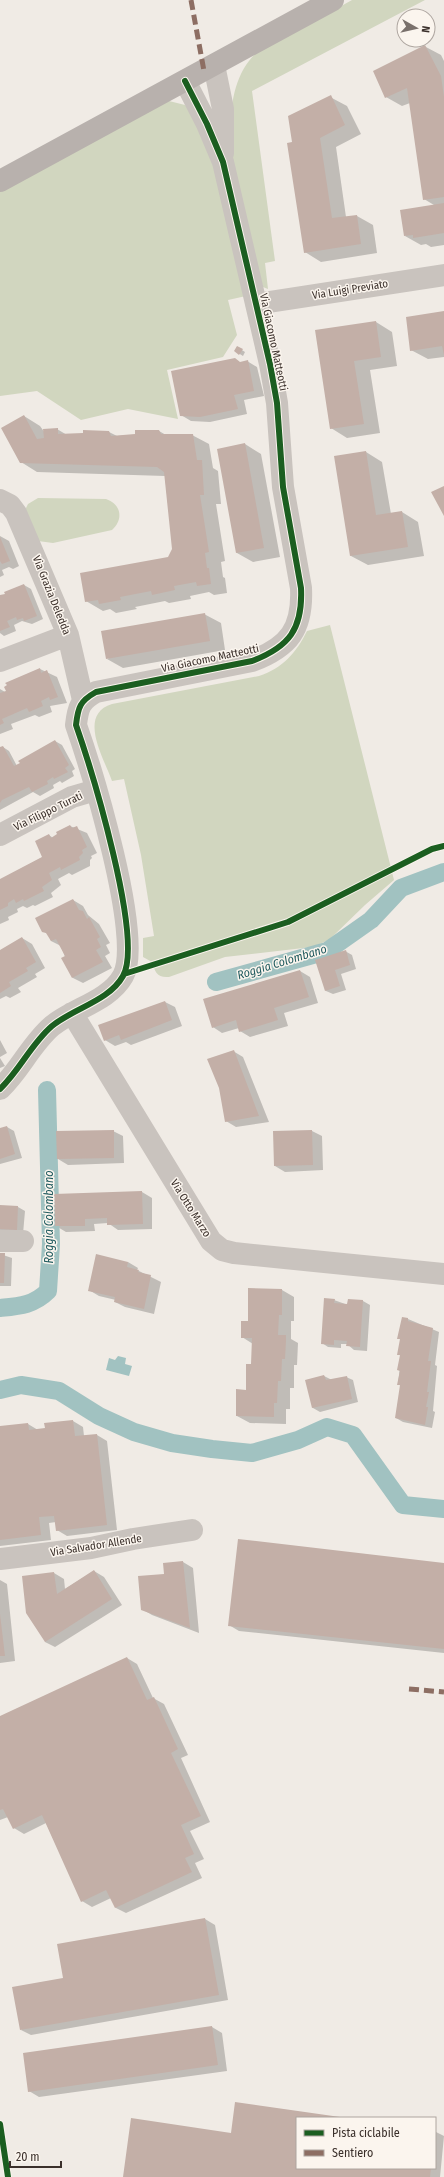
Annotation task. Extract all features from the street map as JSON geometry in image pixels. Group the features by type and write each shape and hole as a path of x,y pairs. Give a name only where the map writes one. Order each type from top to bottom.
{"main road":[{"path":"0,181 333,0"}],"street":[{"name":"Via Giacomo Matteotti","path":"214,65 223,109 223,162"},
{"name":"Via Giacomo Matteotti","path":"83,700 96,692 252,661 272,653 283,646 297,622 302,605 301,588 283,487 277,403 256,304 223,162 207,124 185,81"},
{"name":"Via Luigi Previato","path":"256,304 444,275"},
{"name":"Via Grazia Deledda","path":"0,500 10,505 23,527 68,635 83,700"},
{"path":"0,661 68,635"},
{"path":"0,1089 52,1026 108,993 118,983 124,974 128,954 124,909 111,838 76,725 77,714 83,700"},
{"name":"Via Filippo Turati","path":"0,835 72,797 96,790"},
{"name":"Via Otto Marzo","path":"72,1013 211,1241 217,1247 234,1253 444,1274"},
{"path":"0,1241 23,1241"},
{"name":"Via Salvador Allende","path":"0,1559 90,1548 133,1539 192,1530"}],"green space":[{"path":"352,0 425,0 410,8 396,8 396,15 252,91 275,261 265,263 268,289 263,287 247,232 234,167 231,134 232,103 240,76 255,54"},
{"path":"169,101 185,105 190,110 214,167 246,296 228,300 237,335 223,357 167,370 178,419 128,409 81,420 37,391 0,396 0,189"},
{"path":"38,498 106,499 115,504 118,508 118,521 112,530 53,543 38,541 25,510 28,504"},
{"path":"330,625 394,880 365,905 329,940 312,947 225,957 169,977 159,975 157,974 152,962 143,957 143,938 154,936 141,855 124,779 112,781 96,738 96,717 102,710 112,704 268,673 288,659 307,631"}],"water":[{"path":"118,1356 126,1358 125,1364 132,1366 129,1376 106,1370 109,1358 115,1360"}],"building":[{"path":"419,48 427,48 441,76 444,97 444,197 423,200 407,88 385,98 373,71"},
{"path":"331,95 345,125 320,138 332,218 357,215 361,244 304,253 287,143 292,142 288,116"},
{"path":"444,203 444,233 413,238 413,235 404,236 400,210"},
{"path":"444,311 444,355 442,346 410,351 406,317"},
{"path":"376,321 381,357 354,361 364,424 330,429 315,330"},
{"path":"237,346 243,349 239,355 234,351"},
{"path":"235,358 240,362 248,360 254,391 234,395 238,409 200,417 180,416 171,371"},
{"path":"24,415 37,439 44,438 43,429 58,428 58,434 83,433 83,430 109,431 111,436 135,434 135,430 159,430 161,434 193,434 197,460 202,460 204,495 200,495 209,552 205,553 211,584 197,586 196,582 174,586 175,590 152,595 151,591 120,597 121,600 99,604 98,600 85,602 80,573 168,557 172,549 164,472 157,467 20,463 1,428"},
{"path":"245,443 264,548 236,553 217,449"},
{"path":"366,451 376,515 402,511 408,547 350,556 334,456"},
{"path":"444,486 444,516 431,492"},
{"path":"0,537 10,561 2,564 0,561"},
{"path":"24,584 37,616 24,621 23,618 17,620 16,617 7,621 10,627 0,631 0,595"},
{"path":"205,613 210,641 106,659 101,631"},
{"path":"40,668 41,673 47,670 58,697 50,700 49,697 41,701 43,706 29,712 27,708 2,719 4,723 0,725 0,693 6,691 4,687 7,685 5,683"},
{"path":"55,740 69,765 65,768 68,772 54,779 53,777 47,781 48,784 32,792 29,787 2,800 0,803 0,747 3,746 14,766 20,763 18,761"},
{"path":"70,825 72,828 77,826 87,847 82,850 83,853 79,857 80,860 61,870 60,867 49,873 52,880 42,887 44,891 24,901 23,899 16,903 14,899 8,903 8,906 0,910 0,879 42,857 35,841 49,834 51,838 57,834 56,832"},
{"path":"73,899 79,910 83,911 87,919 89,917 100,937 97,939 101,947 96,950 103,962 72,978 61,958 65,956 56,939 51,941 46,933 42,932 35,918"},
{"path":"22,937 36,962 26,968 28,971 9,982 11,986 0,993 0,950"},
{"path":"346,950 350,965 335,970 340,986 325,991 315,960"},
{"path":"300,970 309,997 274,1008 278,1020 239,1032 236,1020 212,1028 203,999"},
{"path":"165,1001 172,1020 121,1040 119,1035 104,1041 98,1025"},
{"path":"234,1050 259,1116 225,1122 219,1088 207,1059"},
{"path":"7,1126 15,1154 0,1159 0,1128"},
{"path":"114,1130 114,1158 57,1159 56,1131"},
{"path":"312,1130 313,1165 274,1166 273,1131"},
{"path":"142,1191 143,1224 107,1225 107,1218 85,1219 85,1226 55,1226 54,1194"},
{"path":"0,1205 18,1206 17,1230 0,1229"},
{"path":"0,1253 5,1253 4,1283 0,1283"},
{"path":"96,1254 128,1262 127,1267 139,1270 138,1272 151,1275 144,1309 114,1302 115,1297 88,1291"},
{"path":"248,1288 282,1289 282,1315 279,1315 278,1335 286,1335 285,1359 282,1359 281,1381 278,1381 277,1403 274,1403 274,1417 236,1416 236,1389 246,1390 246,1364 251,1364 252,1338 241,1338 241,1321 248,1321"},
{"path":"324,1298 335,1299 334,1303 347,1304 348,1299 363,1300 360,1347 346,1346 347,1341 334,1340 334,1345 321,1344"},
{"path":"402,1317 408,1318 408,1321 433,1328 428,1361 431,1361 427,1392 429,1392 426,1407 428,1407 425,1425 395,1418 400,1385 397,1385 400,1371 397,1370 400,1355 397,1355 400,1339 397,1339"},
{"path":"324,1375 326,1380 347,1376 352,1399 312,1408 305,1380"},
{"path":"73,1420 75,1436 97,1434 107,1525 56,1531 54,1516 39,1517 41,1535 0,1540 0,1426 28,1423 29,1430 45,1428 44,1423"},
{"path":"238,1539 444,1563 444,1649 228,1626"},
{"path":"183,1561 190,1628 141,1610 138,1576 164,1574 163,1563"},
{"path":"94,1570 112,1599 45,1642 26,1613 22,1576 54,1572 57,1594"},
{"path":"0,1614 5,1656 0,1656"},
{"path":"127,1657 147,1700 154,1697 178,1749 171,1753 201,1816 181,1825 194,1854 185,1858 192,1872 115,1908 106,1890 81,1902 42,1815 13,1829 3,1809 0,1810 0,1716"},
{"path":"205,1918 219,1995 20,2030 12,1987 63,1978 57,1944"},
{"path":"212,2026 218,2065 28,2092 23,2053"},
{"path":"235,2102 340,2117 296,2117 296,2169 431,2169 430,2177 123,2177 131,2118 231,2133"}],"waterway":[{"name":"Roggia Colombano","path":"216,982 327,951 371,920 401,888 444,872"},
{"name":"Roggia Colombano","path":"0,1308 32,1302 43,1296 48,1291 51,1244 47,1090"},
{"path":"0,1390 21,1385 59,1391 99,1416 134,1432 172,1443 212,1449 252,1453 298,1440 327,1427 353,1435 403,1505 444,1509"}],"marked path":[{"path":"191,0 204,71"},
{"path":"409,1689 444,1692"}],"cycle path":[{"path":"0,1089 14,1074 38,1041 52,1026 70,1014 100,998 117,985 123,976 128,956 127,927 113,853 93,777 76,725 81,705 86,698 96,692 252,661 265,656 284,643 291,635 299,615 301,588 283,487 277,403 270,364 223,162 207,124 185,81"},
{"path":"124,974 288,922 432,849 444,846"},
{"path":"0,2124 8,2177"}]}
